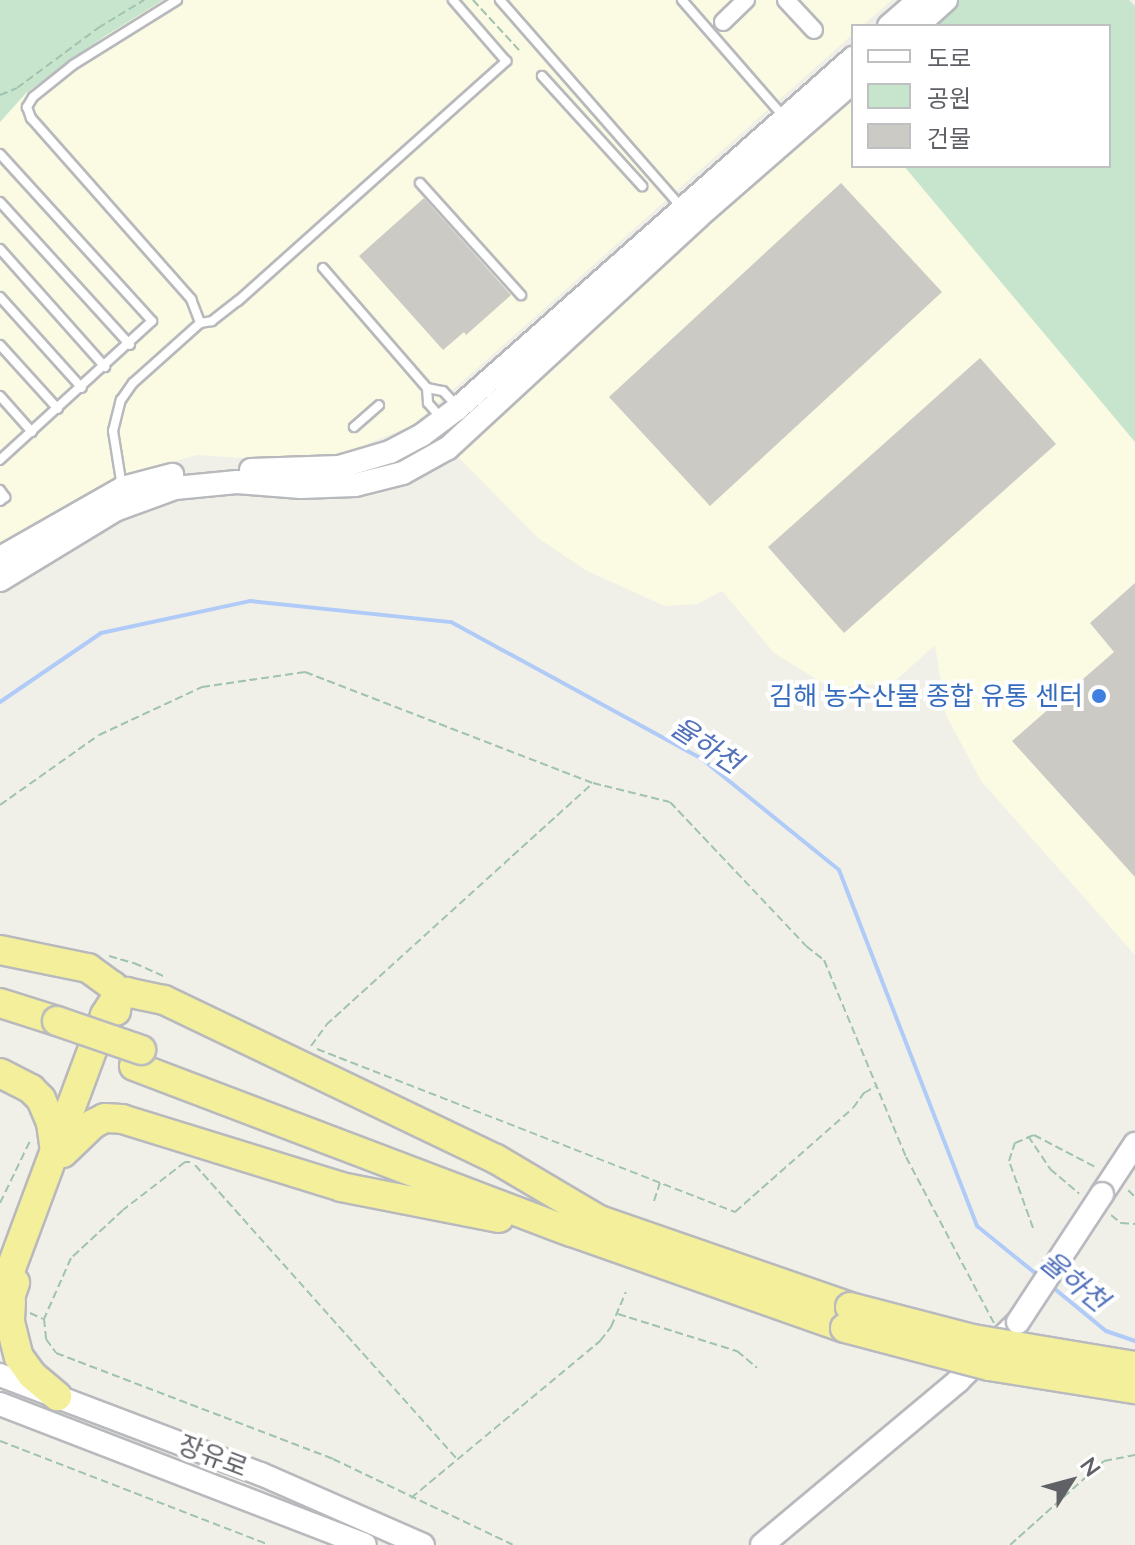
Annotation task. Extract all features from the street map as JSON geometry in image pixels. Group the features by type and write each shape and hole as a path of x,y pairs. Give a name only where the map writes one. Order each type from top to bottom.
{"highway":[{"path":"0,950 88,968 103,976 118,995"},
{"path":"0,1326 50,1147 105,1015 118,995 138,992 164,1000 496,1159 599,1220"},
{"path":"0,1003 54,1030 599,1220 847,1318 1135,1366"},
{"path":"0,1023 54,1030"},
{"path":"137,1058 572,1232 989,1366 1135,1389"},
{"path":"0,1073 31,1089 41,1099 51,1123 50,1147"},
{"path":"50,1147 105,1118 122,1119 341,1187 572,1232"},
{"path":"8,1298 10,1322 19,1357 32,1375 57,1396"}],"main road":[{"path":"891,24 919,0"},
{"path":"919,24 946,0"},
{"path":"0,558 123,488 171,475 339,467 390,452 450,414 851,60"},
{"path":"0,580 115,510 175,488 237,482 301,487 355,485 403,473 448,448 698,217 851,84"},
{"path":"762,1545 958,1381 1010,1330 1098,1187 1135,1144"},
{"name":"장유로","path":"0,1375 261,1474 423,1545"},
{"name":"장유로","path":"0,1404 365,1545"}],"street":[{"path":"723,22 746,0"},
{"path":"786,0 814,30"}],"lane":[{"path":"177,0 73,65 46,86 27,107 31,118 191,299 200,323"},
{"path":"123,488 113,431 121,400 133,383 200,323 212,321 238,301 506,61 453,0"},
{"path":"500,0 682,208"},
{"path":"682,0 784,118"},
{"path":"542,76 642,186"},
{"path":"0,154 152,321 130,345 4,457 0,446"},
{"path":"420,183 521,295"},
{"path":"0,202 130,345"},
{"path":"0,249 105,367"},
{"path":"323,268 427,388 428,403 450,414"},
{"path":"0,297 82,388"},
{"path":"0,345 58,409"},
{"path":"427,388 443,391 450,414"},
{"path":"0,396 32,432"},
{"path":"354,427 379,405"},
{"path":"0,490 5,497 0,501"}],"path":[{"path":"0,95 17,88 98,28 144,0"},
{"path":"473,0 519,50"},
{"path":"0,805 99,735 202,687 305,672 593,783 670,802 806,946 824,960 906,1157 1010,1330"},
{"path":"593,783 585,794 326,1025 310,1047 735,1212 853,1108 864,1093 876,1086"},
{"path":"134,963 173,982"},
{"path":"1033,1228 1009,1161 1015,1143 1034,1135 1098,1187"},
{"path":"1027,1136 1050,1169 1135,1197"},
{"path":"0,1203 50,1147"},
{"path":"458,1460 193,1162 185,1162 123,1210 71,1258 44,1319 46,1339 56,1353 333,1459 410,1499 513,1545"},
{"path":"654,1201 661,1181"},
{"path":"1110,1215 1121,1223 1135,1224"},
{"path":"410,1499 600,1341 618,1314 626,1292"},
{"path":"8,1298 44,1319"},
{"path":"618,1314 737,1351 757,1368"},
{"path":"0,1441 269,1545"},
{"path":"1010,1545 1104,1461 1135,1455"}],"shaded area":[{"path":"0,0 892,0 864,24 851,24 851,36 412,426 369,443 359,452 331,458 288,461 197,455 113,478 0,543"},
{"path":"845,96 851,104 851,168 906,168 1135,442 1135,955 981,781 946,715 935,645 894,682 832,689 774,653 722,591 697,604 665,606 587,571 538,538 447,446"}],"green space":[{"path":"0,0 163,0 102,38 26,93 0,122"},
{"path":"954,0 1129,0 1135,6 1135,442 906,168 1111,168 1111,24 927,24"}],"building":[{"path":"841,183 942,292 710,506 609,397"},
{"path":"424,198 511,295 466,335 464,332 443,350 359,256"},
{"path":"980,358 1056,444 844,633 768,547"},
{"name":"김해 농수산물 종합 유통 센터","path":"1135,583 1135,877 1012,741 1114,652 1090,623"}],"waterway":[{"name":"율하천","path":"0,702 101,633 250,601 451,622 702,759 839,870 977,1226 1040,1277"},
{"name":"율하천","path":"1050,1285 1106,1331 1135,1341"}],"place":[{"name":"김해 농수산물 종합 유통 센터","path":"1099,696"}]}
